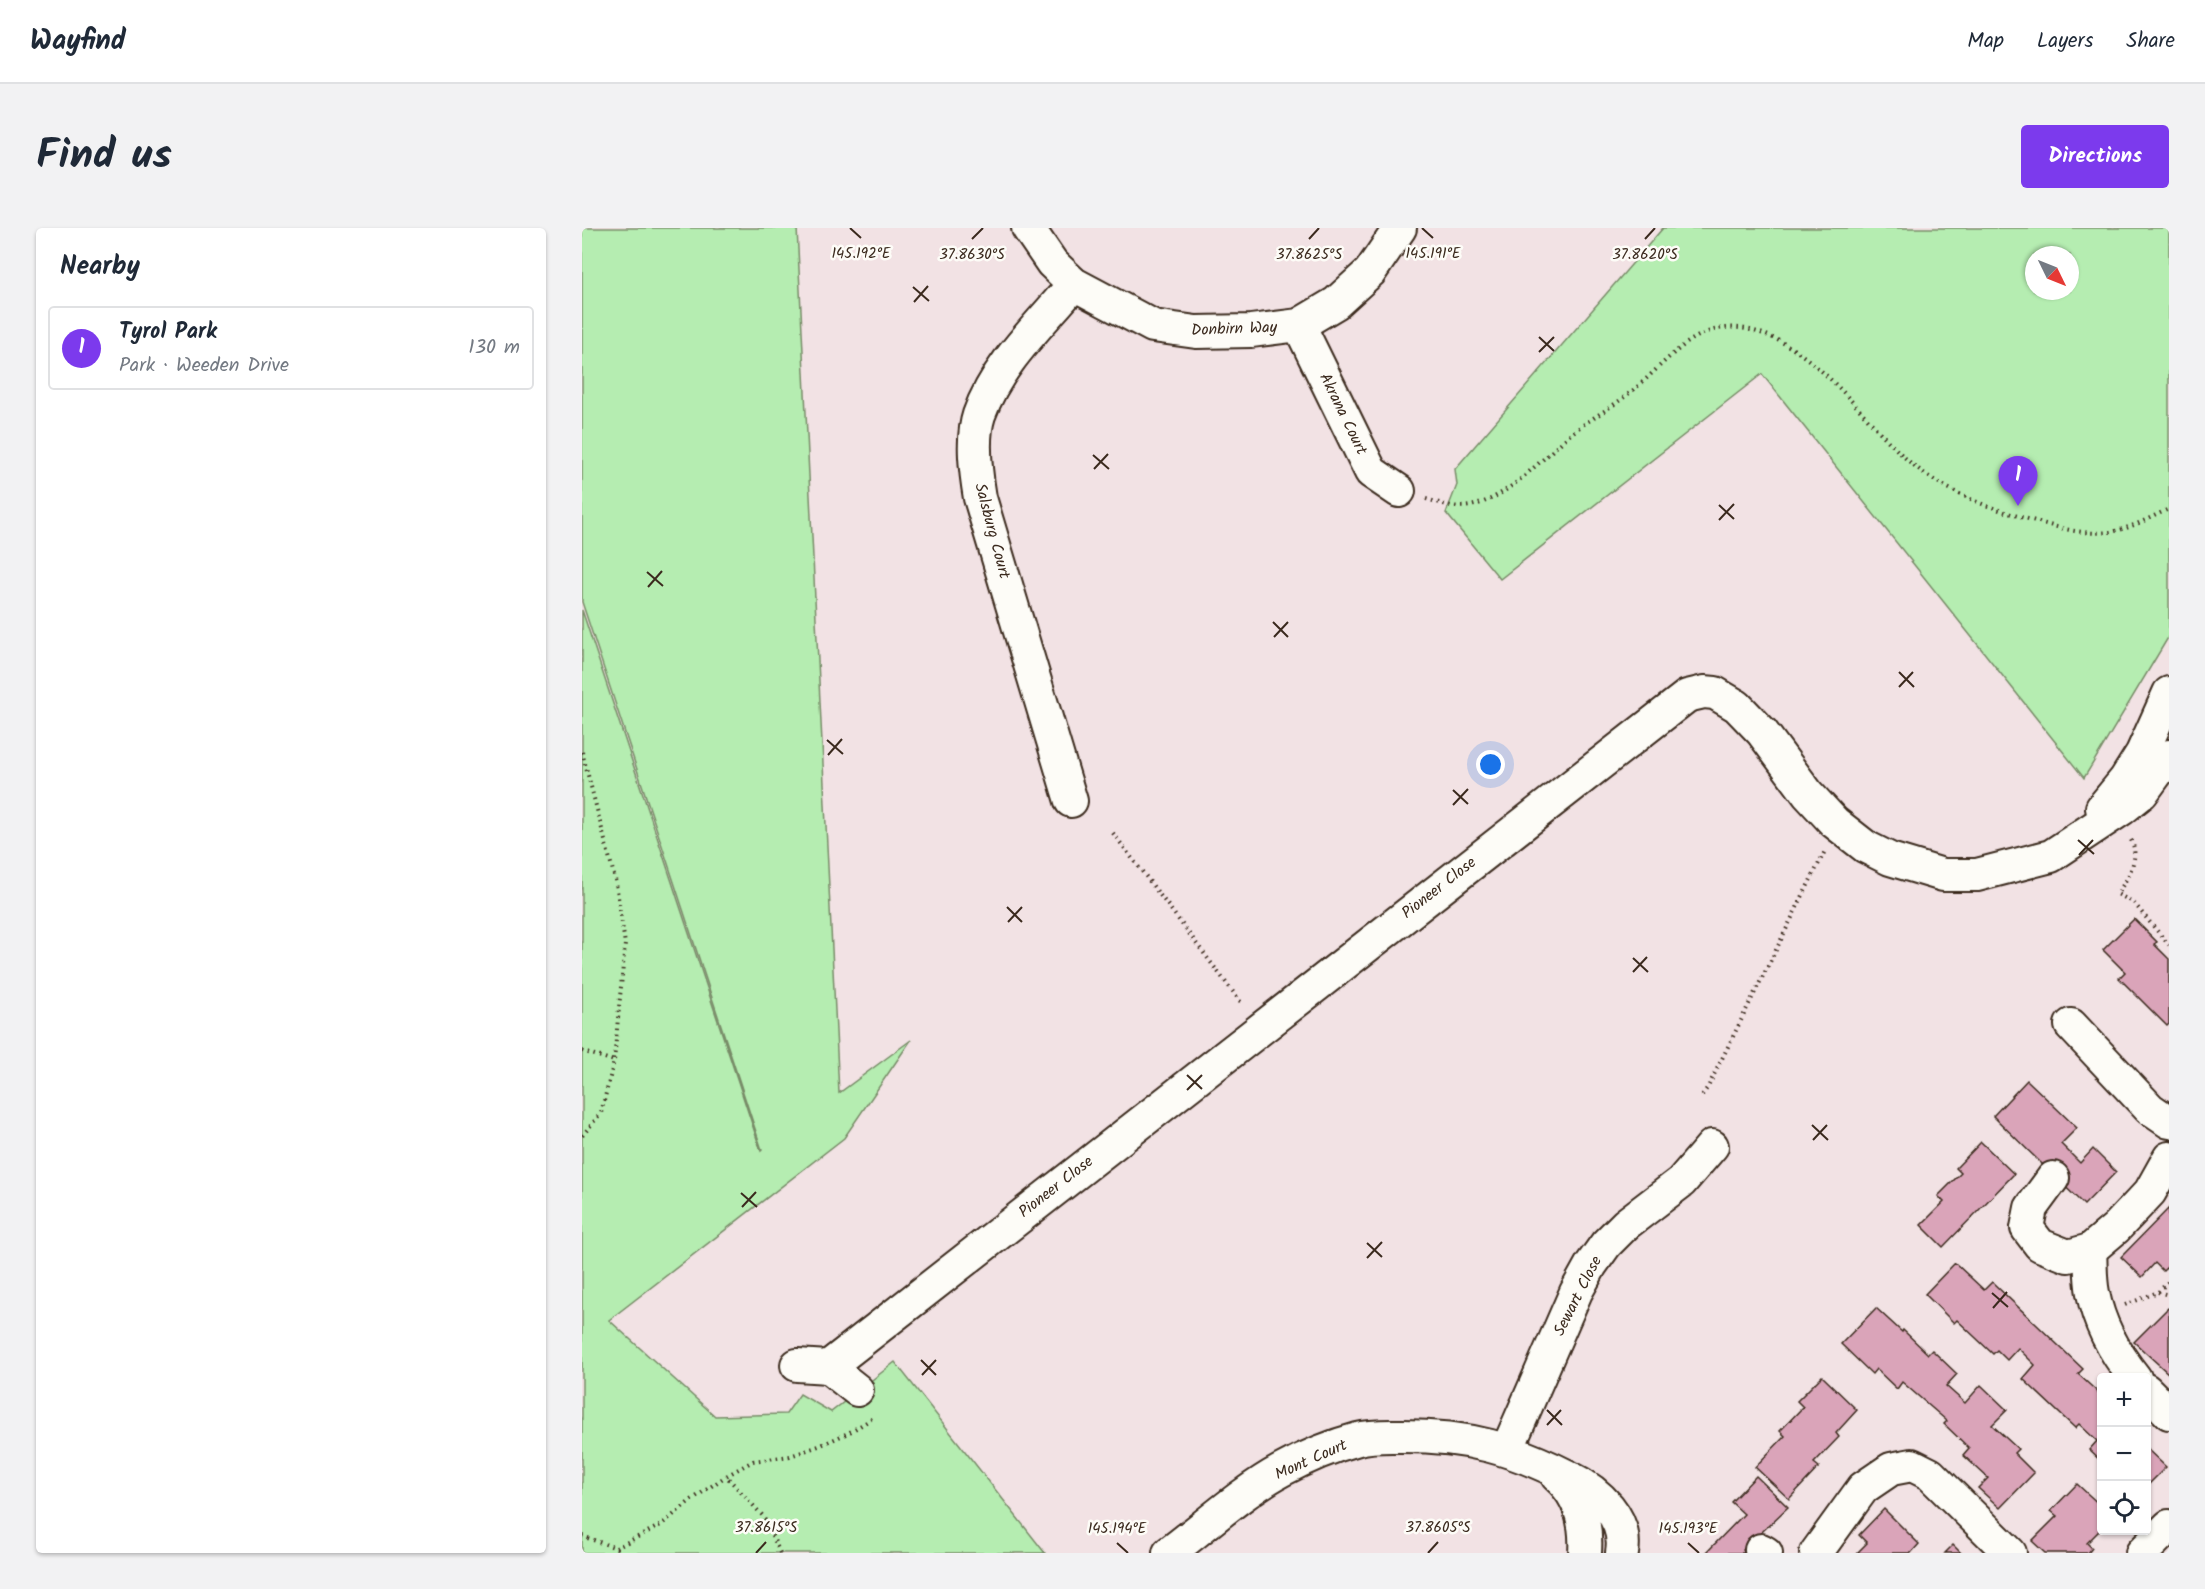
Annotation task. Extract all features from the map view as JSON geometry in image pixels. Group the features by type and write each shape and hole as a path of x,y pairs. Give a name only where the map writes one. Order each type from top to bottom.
{"street":[{"name":"Donbirn Way","path":"1028,228 1052,262 1074,284 1153,326 1207,332 1251,331 1299,325 1336,303 1370,272 1400,228"},
{"name":"Salsburg Court","path":"1071,801 980,498 975,464 978,417 997,375 1074,284"},
{"name":"Akrana Court","path":"1299,325 1371,472 1399,491"},
{"name":"Pioneer Close","path":"828,1367 1687,696 1704,692 1715,693 1737,706 1762,732 1808,794 1834,822 1866,847 1890,859 1942,875 1977,875 2050,856 2072,843"},
{"path":"2072,843 2125,780 2142,753 2169,693"},
{"path":"2072,843 2142,793 2169,756"},
{"path":"2071,1025 2150,1109 2169,1122"},
{"name":"Sewart Close","path":"1507,1450 1591,1264 1606,1244 1626,1224 1681,1182 1712,1146"},
{"path":"2054,1178 2031,1208 2026,1228 2040,1245 2068,1256 2090,1250 2116,1228 2150,1192 2169,1158"},
{"path":"2090,1250 2093,1293 2100,1315 2116,1354 2132,1373"},
{"path":"797,1365 828,1367 867,1401"},
{"path":"2151,1395 2169,1413"},
{"name":"Mont Court","path":"1169,1553 1281,1470 1323,1450 1360,1438 1434,1436 1478,1442 1507,1450 1546,1465 1579,1482 1601,1499 1614,1513 1622,1530 1622,1553"},
{"name":"Mont Court","path":"1546,1465 1564,1482 1582,1515 1586,1527 1585,1553"},
{"path":"1816,1553 1863,1488 1891,1470 1912,1465 1929,1474 2010,1553"},
{"path":"2142,1553 2169,1526"}],"path":[{"path":"1399,491 1457,507 1493,498 1516,482 1574,432 1632,392 1687,340 1714,330 1743,328 1773,337 1806,358 1834,383 1899,453 1924,474 1979,503 2023,518 2084,533 2112,532 2169,509"},
{"path":"582,752 616,883 625,944 614,1061 601,1113 582,1137"},
{"path":"1113,833 1245,1008"},
{"path":"2131,840 2135,847 2134,859 2117,894 2133,902 2169,945"},
{"path":"1702,1095 1826,851"},
{"path":"582,1051 614,1061"},
{"path":"2100,1315 2158,1292 2169,1281"},
{"path":"2158,1292 2169,1295"},
{"path":"582,1536 616,1548 661,1525 726,1476 753,1461 790,1456 861,1427 867,1401"},
{"path":"726,1476 763,1516 780,1553"}],"green space":[{"path":"582,228 797,228 839,1093 911,1040 844,1138 609,1320 715,1416 786,1414 800,1394 831,1412 895,1362 1045,1553 582,1553 582,610 762,1150 582,602"},
{"path":"1663,228 2169,228 2169,636 2084,778 1762,374 1500,579 1446,513 1457,485 1455,469"}],"building":[{"path":"2134,919 2157,942 2154,944 2169,959 2169,1024 2167,1026 2119,978 2125,972 2103,950"},
{"path":"2027,1080 2077,1128 2061,1144 2080,1163 2093,1149 2116,1172 2084,1205 1993,1116"},
{"path":"1981,1142 2014,1174 1943,1247 1921,1225 1944,1202 1938,1196 1961,1173 1956,1168"},
{"path":"2169,1208 2169,1265 2163,1271 2155,1263 2142,1277 2121,1257"},
{"path":"1955,1263 1984,1290 1992,1282 2083,1369 2078,1374 2097,1391 2097,1441 2079,1424 2075,1428 2023,1379 2035,1365 2018,1348 2007,1360 1997,1350 1993,1354 1957,1320 1954,1323 1925,1294"},
{"path":"1876,1308 1928,1354 1932,1350 1957,1374 1946,1386 1965,1403 1981,1385 2007,1410 1992,1425 2018,1449 2014,1453 2034,1473 2000,1508 1978,1488 1988,1478 1963,1455 1969,1448 1944,1424 1947,1421 1902,1382 1897,1389 1876,1369 1872,1374 1841,1344"},
{"path":"2169,1309 2169,1374 2134,1342"},
{"path":"1822,1376 1857,1410 1836,1433 1839,1437 1814,1463 1819,1467 1789,1499 1755,1467 1785,1436 1780,1431 1803,1407 1797,1401"},
{"path":"2097,1441 2097,1457 2089,1450"},
{"path":"2151,1453 2166,1467 2151,1482"},
{"path":"1756,1476 1788,1507 1743,1550 1746,1553 1706,1553 1744,1514 1731,1502"},
{"path":"2077,1484 2097,1502 2097,1533 2087,1543 2092,1548 2088,1553 2045,1553 2032,1541 2057,1516 2051,1511"},
{"path":"1884,1509 1919,1544 1911,1553 1857,1553 1867,1543 1859,1535"},
{"path":"1953,1545 1961,1553 1945,1553"}],"place":[{"name":"Tyrol Park","path":"2018,506"}]}
